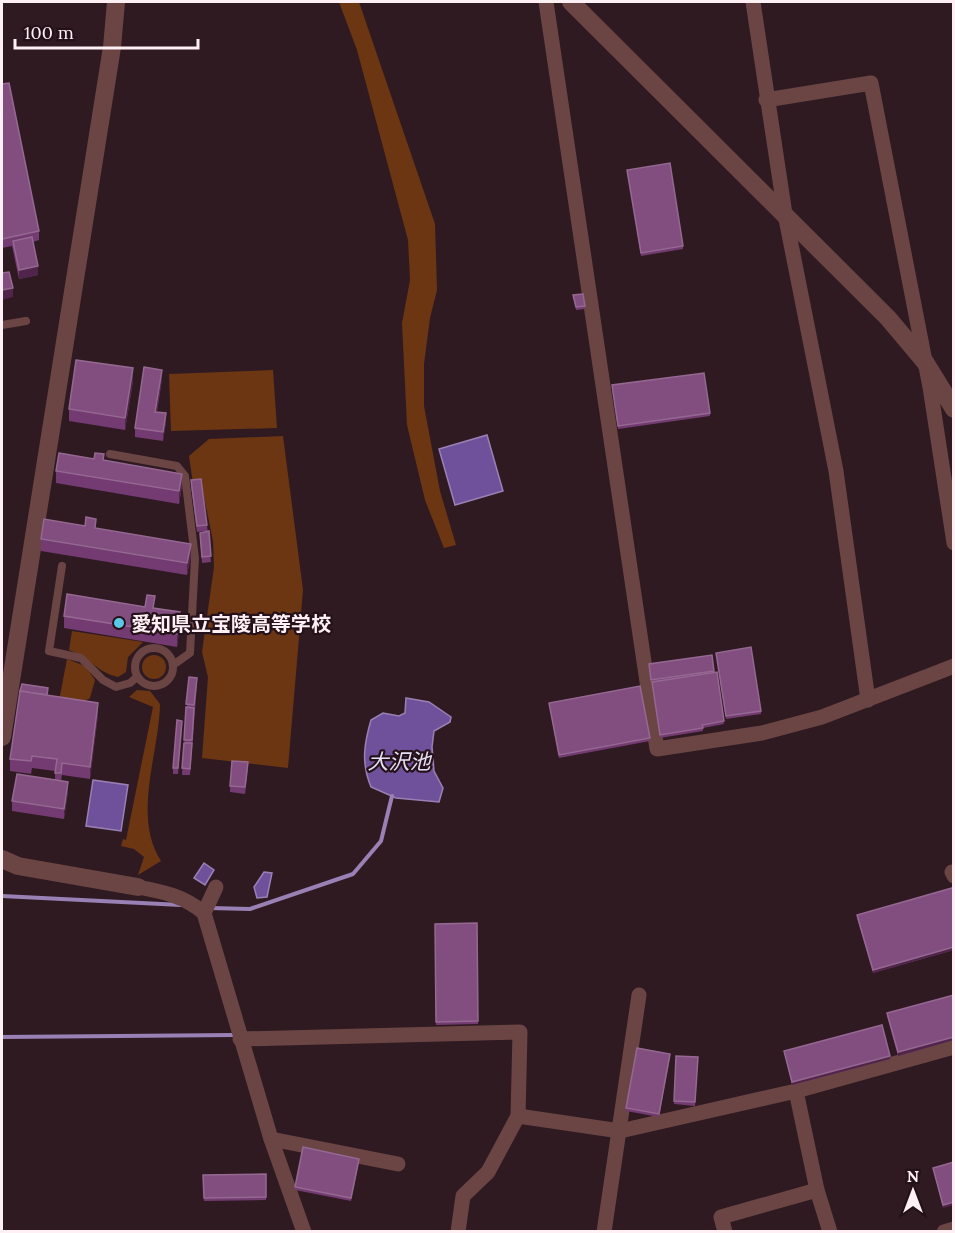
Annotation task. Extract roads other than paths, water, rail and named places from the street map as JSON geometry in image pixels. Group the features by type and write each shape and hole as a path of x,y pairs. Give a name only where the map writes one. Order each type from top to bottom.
{"street":[{"path":"2,737 112,47 116,2"},
{"path":"546,2 657,749 762,733 822,717 954,666"},
{"path":"571,2 846,274 925,362 954,409"},
{"path":"753,2 785,214 836,471 868,700"},
{"path":"766,100 872,83 925,362 954,543"},
{"path":"2,859 18,866 173,893 191,902 204,913 271,1139 304,1232"},
{"path":"204,913 216,887"},
{"path":"604,1232 639,994"},
{"path":"240,1039 520,1032 518,1116 488,1172 463,1196 458,1232"},
{"path":"518,1116 620,1131 796,1091 954,1047"},
{"path":"796,1091 817,1190 830,1232"},
{"path":"271,1139 398,1164"},
{"path":"725,1232 721,1217 817,1190"},
{"path":"944,1232 954,1229"}],"lane":[{"path":"2,325 26,321"},
{"path":"110,454 177,466 185,476 195,558 190,653 173,665"},
{"path":"62,566 49,651 81,658 102,680 116,687 130,683 137,677"},
{"path":"148,649 163,650 173,665 171,676 163,685 147,685 137,677 136,660 148,649"}],"water":[{"path":"487,435 503,491 455,505 439,449"},
{"name":"大沢池","path":"406,698 429,702 451,717 450,722 434,731 432,747 434,771 443,788 439,802 396,798 371,787 368,778 365,754 371,720 383,713 399,716 405,713"},
{"path":"93,780 128,785 121,831 86,826"},
{"path":"204,863 214,870 205,885 194,878"},
{"path":"264,872 272,873 267,897 257,898 254,887"}],"waterway":[{"path":"210,908 250,909 353,874 381,841 392,796"},
{"path":"2,896 181,905"},
{"path":"2,1037 235,1035"}],"place":[{"name":"愛知県立宝陵高等学校","path":"119,623"}]}
